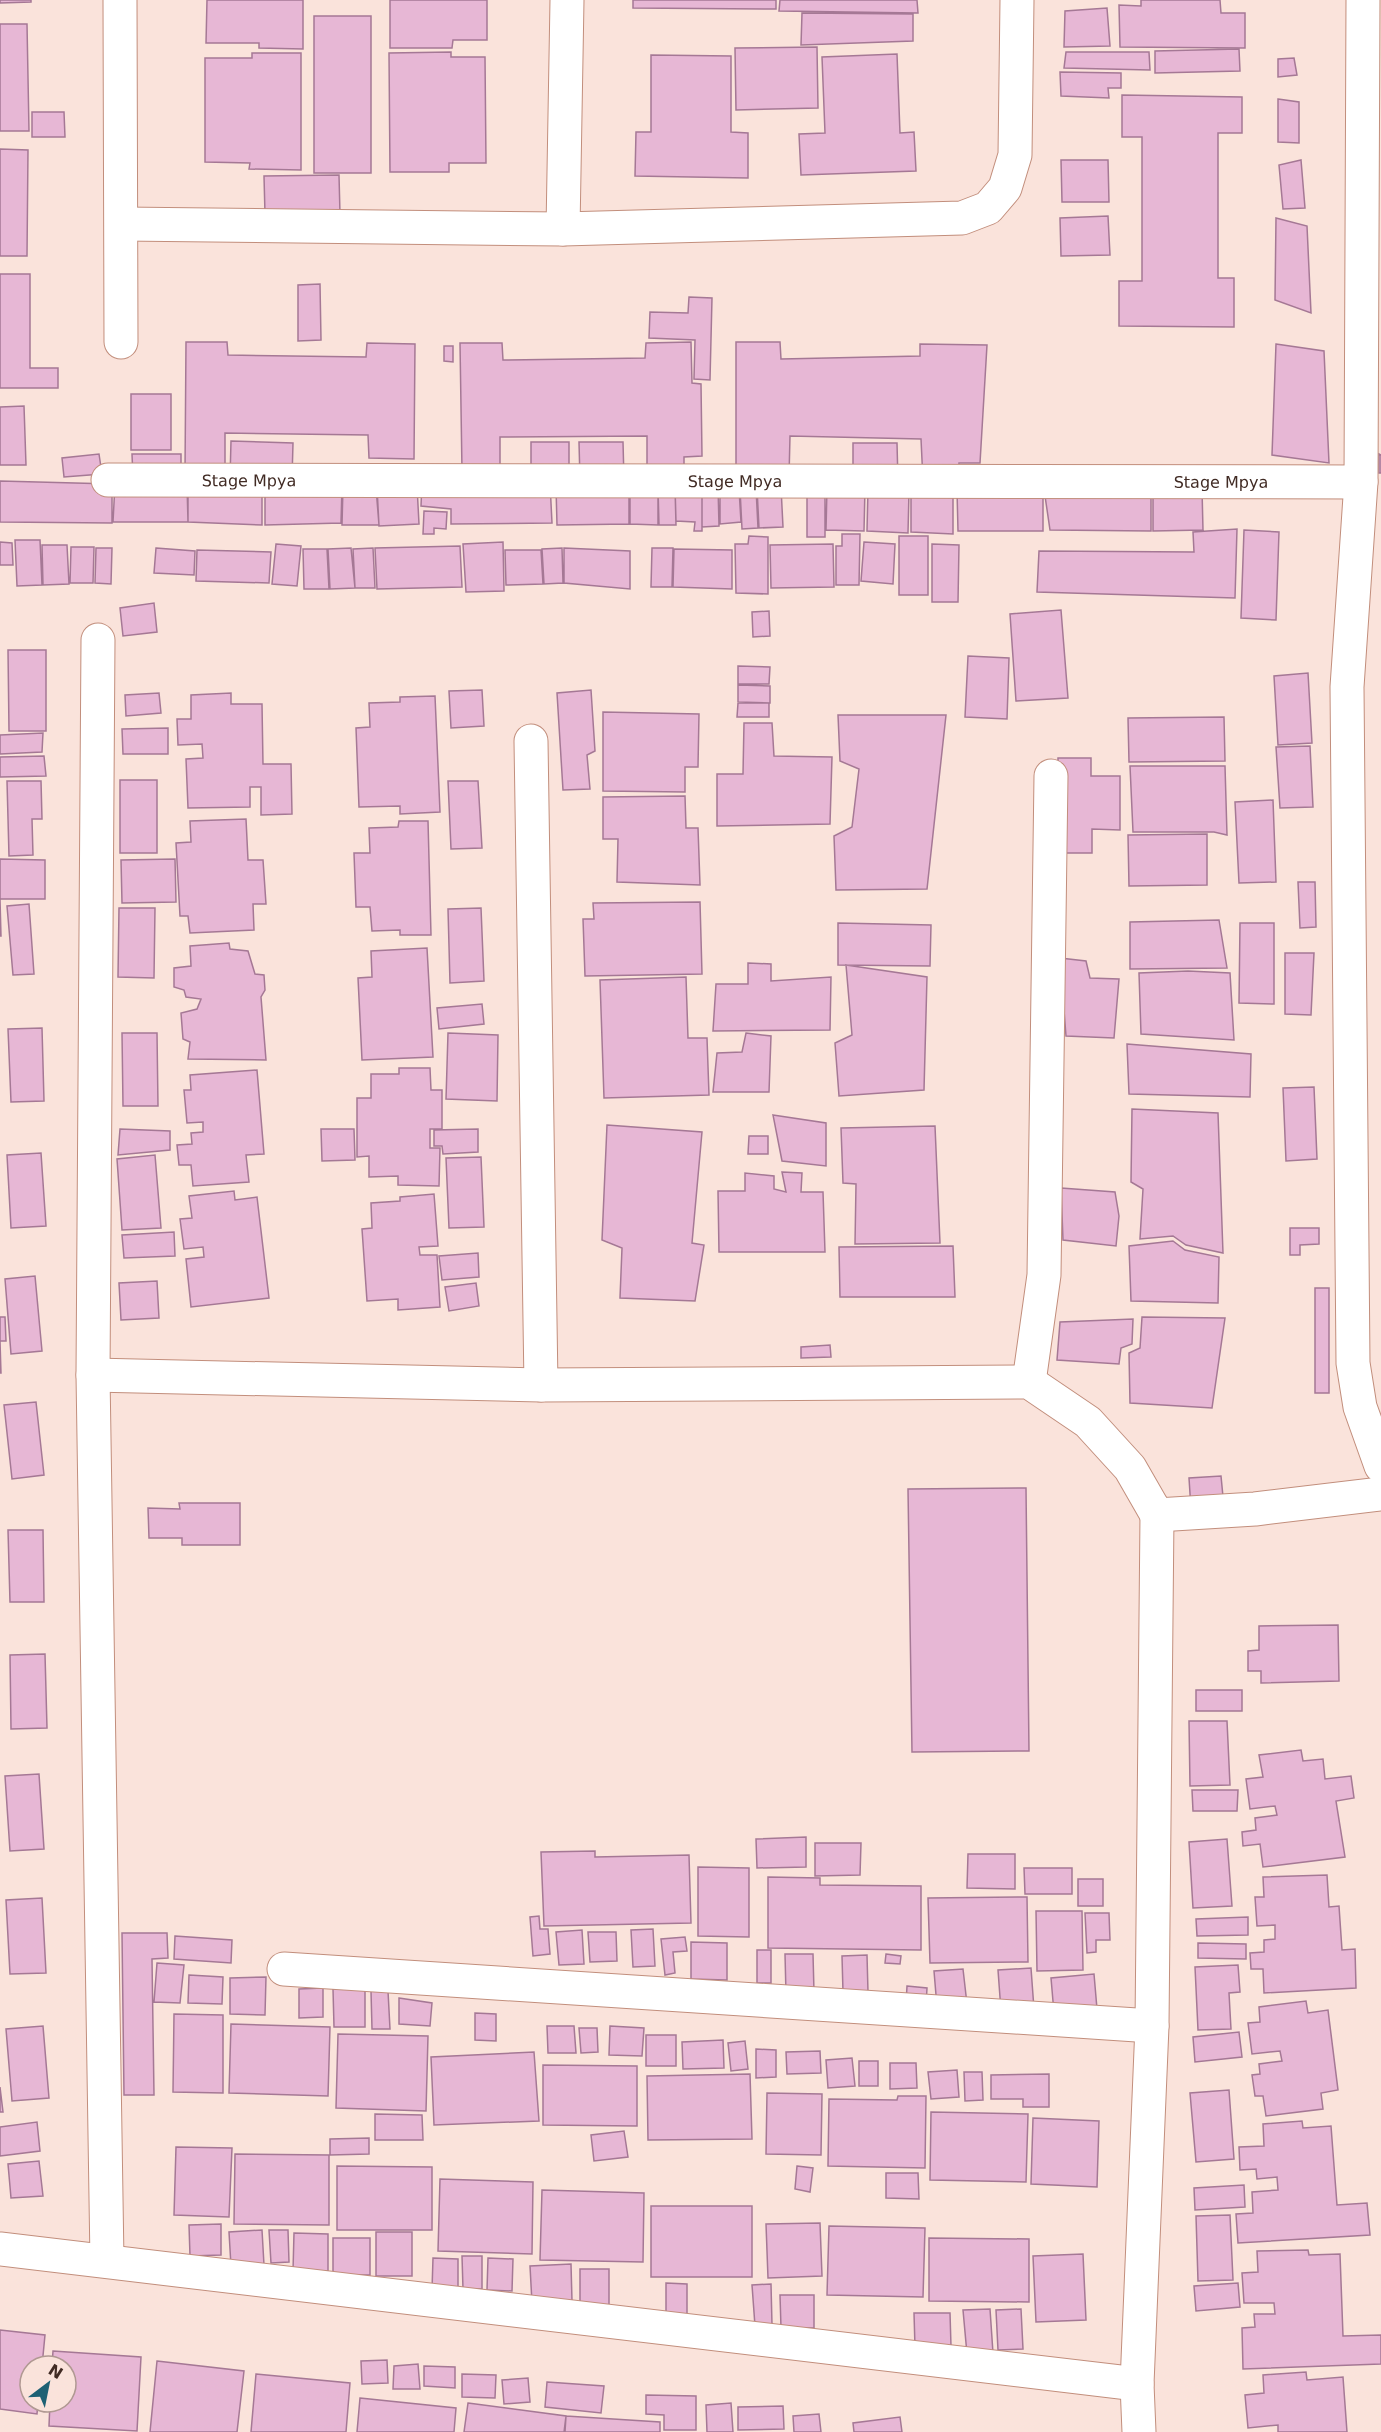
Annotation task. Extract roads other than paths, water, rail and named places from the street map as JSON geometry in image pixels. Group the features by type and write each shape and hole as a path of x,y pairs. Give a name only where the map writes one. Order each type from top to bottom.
{"street":[{"path":"120,0 121,342"},
{"path":"563,229 567,0"},
{"path":"122,224 563,229 962,218 988,207 1005,188 1015,155 1017,0"},
{"path":"1363,0 1361,482 1347,687 1353,1363 1360,1407 1381,1466"},
{"name":"Stage Mpya","path":"108,480 1361,482"},
{"path":"98,640 93,1375 107,2261"},
{"path":"531,741 542,1385"},
{"path":"1029,1382 1044,1275 1051,776"},
{"path":"93,1375 542,1385 1029,1382 1088,1422 1130,1468 1157,1515 1152,2026 1137,2384 1139,2432"},
{"path":"1157,1515 1255,1509 1381,1494"},
{"path":"284,1969 1152,2026"},
{"path":"0,2249 1137,2384"}]}
